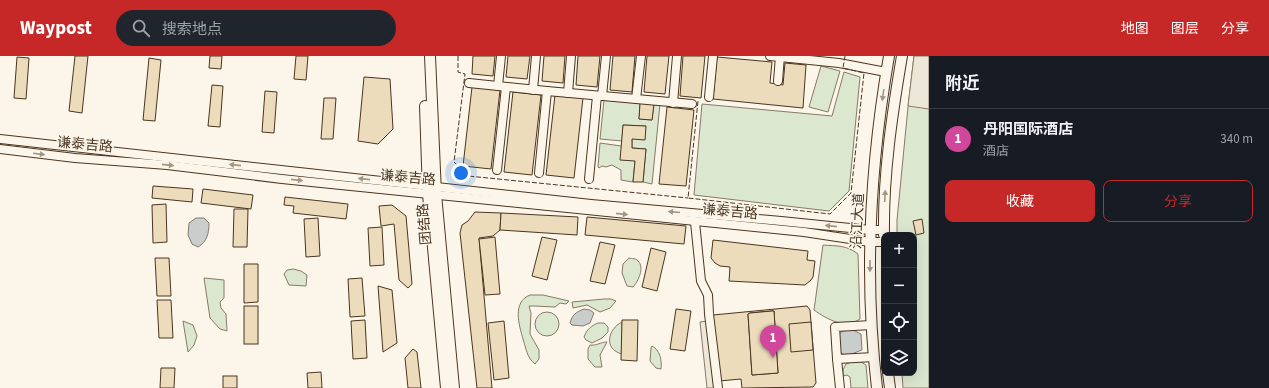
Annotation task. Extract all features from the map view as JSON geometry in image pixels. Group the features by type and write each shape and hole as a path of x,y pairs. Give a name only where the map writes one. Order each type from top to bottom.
{"main road":[{"name":"团结路","path":"424,56 446,388"},
{"name":"团结路","path":"430,56 432,190 454,388"},
{"name":"沿江大道","path":"877,388 872,325 870,230 877,131 889,56"},
{"name":"沿江大道","path":"884,232 888,154 902,56"},
{"path":"888,376 890,388"}],"street":[{"path":"497,170 502,87 501,56"},
{"path":"533,90 536,56"},
{"path":"568,93 571,56"},
{"path":"589,179 599,96 606,56"},
{"path":"636,99 641,56"},
{"path":"673,103 677,56"},
{"path":"709,97 713,56"},
{"path":"770,56 839,63 886,72"},
{"path":"778,81 780,56"},
{"path":"469,83 692,104"},
{"path":"539,173 547,91"},
{"name":"谦泰吉路","path":"0,139 695,222 804,232 870,242 881,242"},
{"name":"谦泰吉路","path":"0,149 75,158 167,165 282,179 432,190 781,221 884,232"},
{"path":"695,222 701,281 708,295 718,388"},
{"path":"840,388 835,327 872,325"},
{"path":"837,359 874,357"}],"green space":[{"path":"914,56 929,56 929,388 903,388 902,376 917,376 917,232 897,232"},
{"path":"821,66 840,71 828,112 809,107"},
{"path":"844,72 860,77 849,191 829,211 694,195 702,104 832,116"},
{"path":"604,100 640,103 639,119 652,120 654,104 660,104 652,184 643,182 646,149 632,148 632,139 646,126 623,125 622,141 600,139"},
{"path":"600,143 621,146 635,161 633,182 621,180 621,170 612,165 598,167"},
{"path":"823,245 846,247 858,254 860,319 854,322 837,322 814,310"},
{"path":"629,258 637,260 641,267 639,278 633,287 627,286 622,273 623,264"},
{"path":"293,269 301,271 307,275 306,286 289,285 284,274 287,270"},
{"path":"204,278 224,280 224,298 220,302 221,308 226,314 227,331 220,329 210,318"},
{"path":"530,295 543,295 569,301 566,304 560,303 555,307 529,306 531,313 530,334 539,350 539,359 535,364 532,362 527,353 521,333 518,314 524,298"},
{"path":"604,299 616,301 610,308 600,312 587,305 573,308 572,302"},
{"path":"542,312 552,312 559,319 559,329 552,336 542,336 535,329 535,319"},
{"path":"183,321 193,325 197,336 194,345 188,352"},
{"path":"622,322 622,354 612,348 610,339 613,329"},
{"path":"604,323 608,327 608,332 602,338 592,343 584,337 586,332 593,325"},
{"path":"607,342 600,355 602,367 595,367 588,359 588,349 590,345"},
{"path":"652,346 657,350 660,356 661,369 656,368 650,361"},
{"path":"858,360 866,365 868,388 851,388 850,377 847,375 843,376 843,370 846,364"}],"shaded area":[{"path":"914,56 929,56 929,109 908,106"},
{"path":"196,218 204,218 209,223 207,237 204,243 198,247 192,244 188,235 189,223"},
{"path":"584,309 590,310 594,313 590,323 583,326 572,325 570,323 573,316"},
{"path":"707,321 714,388 707,388 700,322"},
{"path":"853,330 861,334 862,350 846,356 840,352 839,335 842,331"}],"building":[{"path":"75,56 88,56 82,113 69,111"},
{"path":"210,56 222,56 221,69 209,68"},
{"path":"296,56 308,56 306,80 294,79"},
{"path":"473,56 495,56 493,76 472,74"},
{"path":"508,56 530,56 527,79 506,77"},
{"path":"544,56 565,56 563,83 542,81"},
{"path":"578,56 600,56 597,87 576,85"},
{"path":"613,56 635,56 632,92 610,90"},
{"path":"647,56 669,56 665,94 644,92"},
{"path":"683,56 705,56 701,98 680,96"},
{"path":"17,57 29,58 26,99 14,98"},
{"path":"717,57 772,62 770,83 783,85 785,63 806,65 803,108 713,99"},
{"path":"149,58 161,60 155,121 143,120"},
{"path":"364,77 390,79 393,129 378,144 358,141"},
{"path":"212,85 223,86 220,127 208,126"},
{"path":"472,87 500,90 491,169 463,166"},
{"path":"265,91 277,92 274,133 262,132"},
{"path":"513,92 541,95 532,175 504,172"},
{"path":"555,95 583,98 574,178 546,175"},
{"path":"324,98 336,98 333,139 321,139"},
{"path":"640,103 654,104 652,120 639,119"},
{"path":"667,107 694,110 686,186 659,184"},
{"path":"623,125 646,126 645,140 632,139 632,148 646,149 643,182 633,182 635,161 620,160"},
{"path":"153,186 193,189 192,202 152,198"},
{"path":"203,189 253,195 251,209 201,203"},
{"path":"285,197 348,204 346,219 293,213 294,206 284,205"},
{"path":"166,204 167,242 153,243 152,205"},
{"path":"392,205 406,216 412,284 408,288 399,280 394,224 381,226 379,206"},
{"path":"234,209 248,209 247,247 233,247"},
{"path":"475,212 501,213 500,230 493,236 479,238 492,388 477,388 460,233 462,225 468,221"},
{"path":"501,213 578,217 577,235 500,230"},
{"path":"587,217 686,226 684,244 585,235"},
{"path":"318,218 320,256 306,257 304,219"},
{"path":"922,219 924,233 917,235 913,221"},
{"path":"382,227 384,265 370,266 368,228"},
{"path":"495,237 500,294 485,295 479,239"},
{"path":"542,237 557,240 547,280 532,276"},
{"path":"713,240 808,251 807,260 815,261 813,277 805,285 729,281 730,267 720,266 711,258"},
{"path":"600,242 615,245 605,284 590,281"},
{"path":"651,248 666,252 657,291 642,287"},
{"path":"155,258 169,258 171,296 157,296"},
{"path":"244,264 258,264 258,302 244,303"},
{"path":"362,278 365,316 350,317 348,279"},
{"path":"378,286 392,290 397,343 383,352"},
{"path":"157,300 171,300 173,338 159,338"},
{"path":"244,306 258,306 258,344 244,344"},
{"path":"807,306 810,310 816,383 813,387 742,388 741,379 719,381 713,315","holes":["774,311 778,373 752,375 748,314"]},
{"path":"676,309 691,311 685,351 670,349"},
{"path":"774,311 778,373 752,375 748,314"},
{"path":"365,320 367,358 353,359 351,321"},
{"path":"622,320 638,320 637,361 621,360"},
{"path":"504,321 509,378 494,380 488,323"},
{"path":"811,322 813,350 791,352 789,324"},
{"path":"413,349 417,352 421,388 408,388 405,358"},
{"path":"161,368 175,368 174,388 160,388"},
{"path":"321,372 322,388 308,388 307,373"},
{"path":"223,376 237,376 237,388 223,388"}],"fence":[{"path":"458,56 458,72 465,74 454,162 468,176 688,198"},
{"path":"698,101 688,198 830,214 851,193 864,73 843,68 845,56"}],"place":[{"name":"丹阳国际酒店","path":"773,358"}]}
